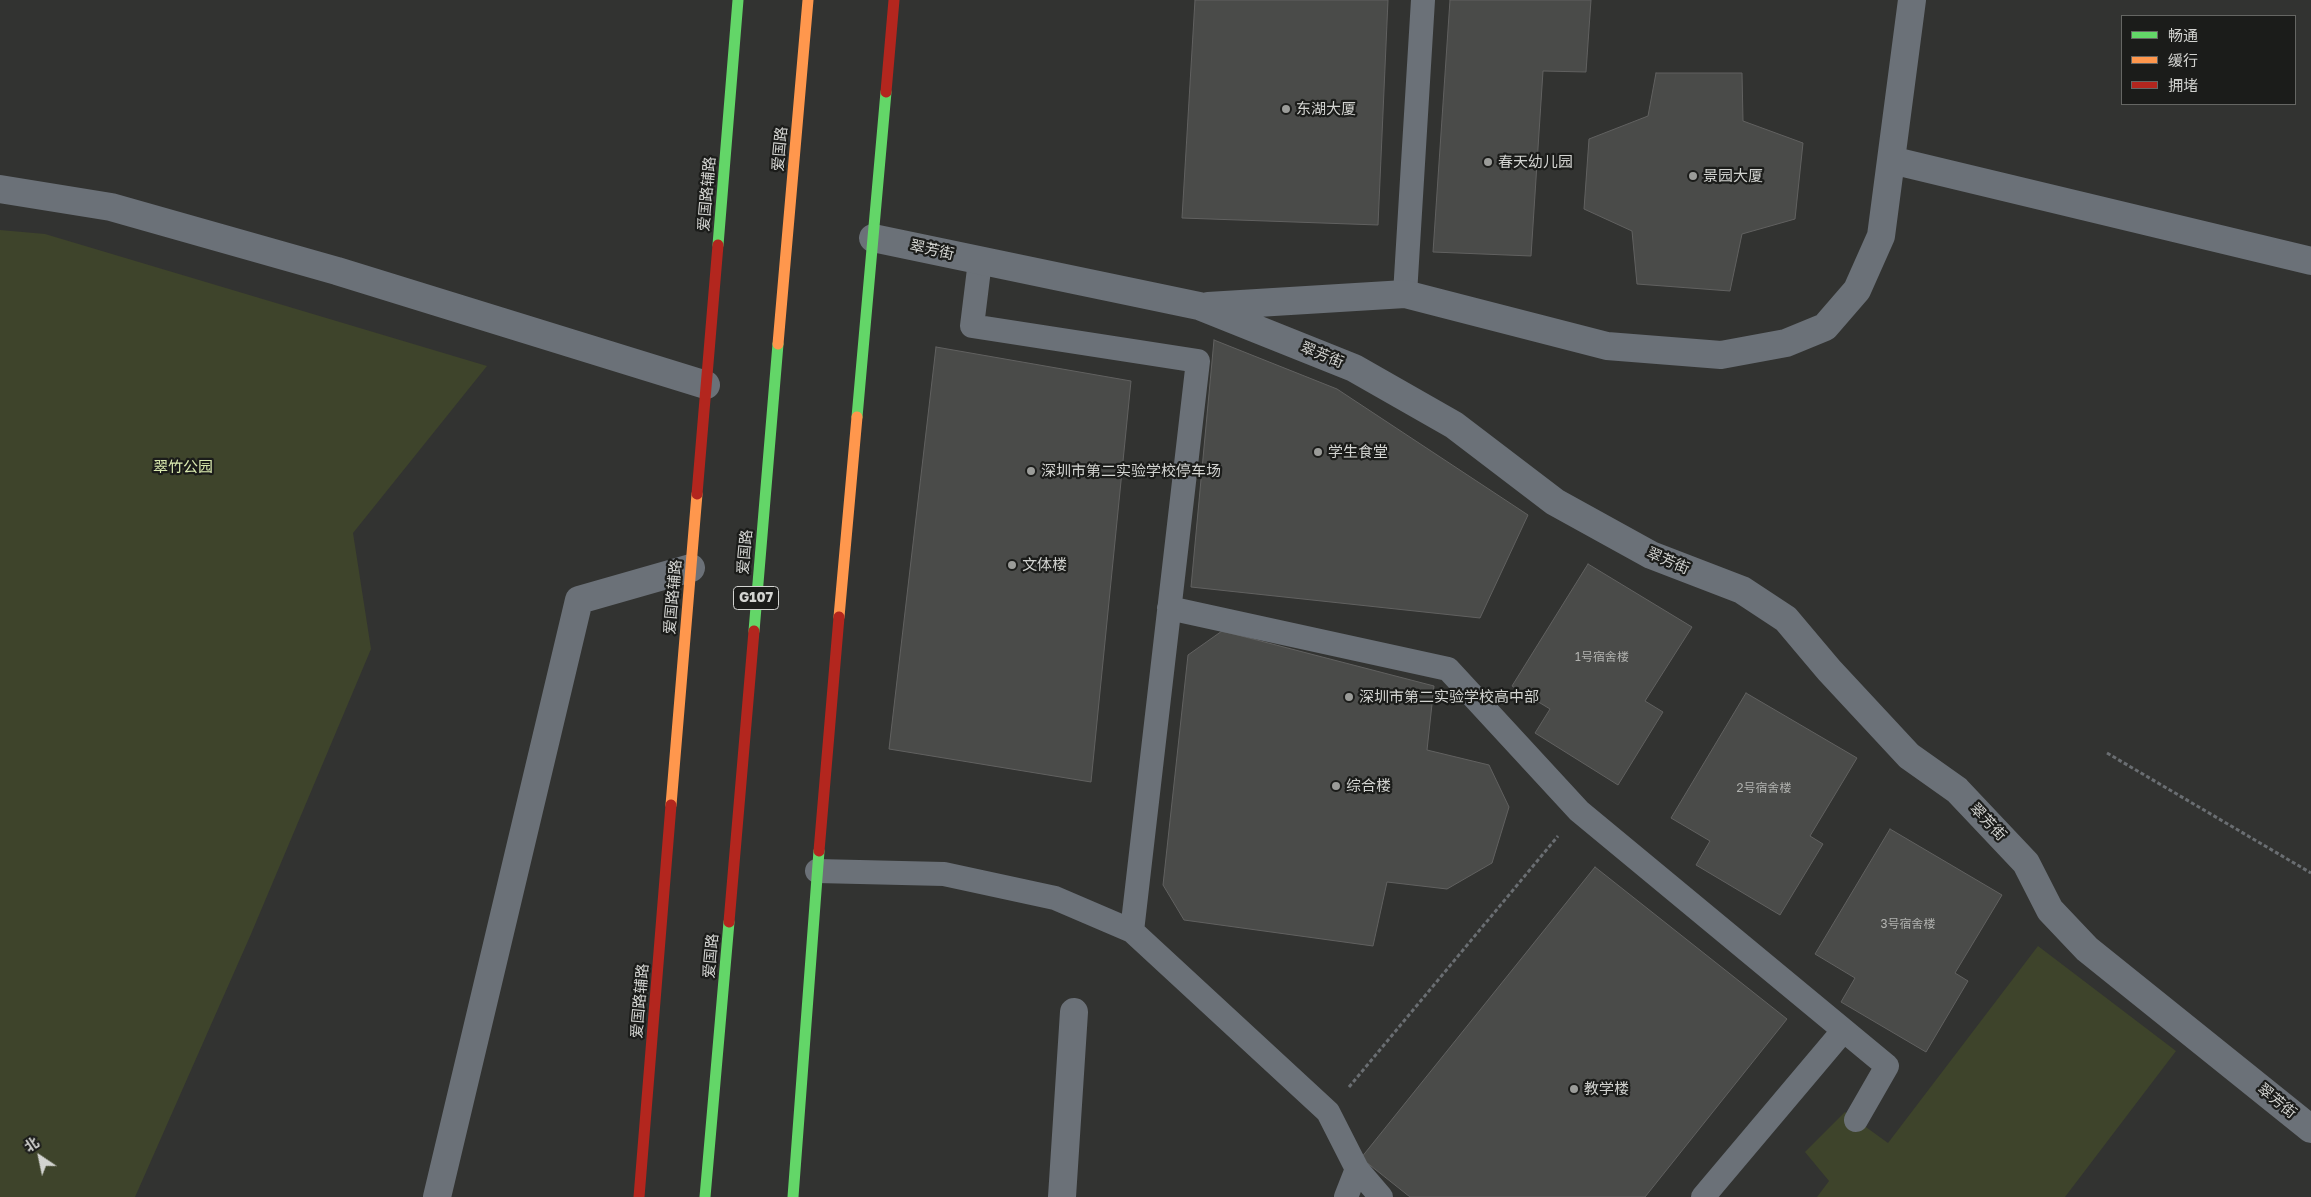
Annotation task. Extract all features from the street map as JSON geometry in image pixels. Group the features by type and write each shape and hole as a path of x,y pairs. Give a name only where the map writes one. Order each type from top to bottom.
{"main road":[{"name":"爱国路辅路","path":"639,1197 738,0"},
{"name":"爱国路","path":"705,1197 808,0"},
{"path":"794,1197 817,871 894,0"}],"street":[{"path":"1199,306 1405,294 1607,346 1721,355 1786,343 1825,327 1857,290 1881,236 1912,0"},
{"path":"1891,160 2311,262"},
{"path":"0,189 111,207 337,272 706,385"},
{"name":"翠芳街","path":"873,238 1199,306 1354,368 1454,426 1554,502 1651,555 1742,590 1786,619 1829,670 1909,756 1957,790 2026,863 2050,910 2087,950 2311,1129"},
{"path":"437,1197 579,600 691,568"},
{"path":"1062,1197 1074,1012"}],"lane":[{"path":"1405,294 1424,0"},
{"path":"980,261 972,326 1198,361 1132,931"},
{"path":"1169,608 1448,669 1579,811 1887,1066 1856,1120"},
{"path":"817,871 944,874 1055,898 1132,931 1328,1112 1357,1169 1381,1197"},
{"path":"1707,1195 1843,1031"},
{"path":"1346,1197 1357,1169"}],"path":[{"path":"2107,753 2311,873"},
{"path":"1328,1112 1579,811"}],"green space":[{"name":"翠竹公园","path":"0,230 45,234 487,366 353,533 371,649 251,934 135,1197 0,1197"},
{"path":"2038,946 2176,1051 2065,1197 1817,1197 1829,1181 1805,1152 1845,1112 1888,1143"}],"building":[{"name":"东湖大厦","path":"1195,0 1388,0 1378,225 1182,218"},
{"name":"春天幼儿园","path":"1450,0 1591,0 1586,72 1543,71 1531,256 1433,252"},
{"name":"景园大厦","path":"1656,73 1742,73 1743,121 1803,143 1795,219 1742,234 1730,291 1637,284 1632,231 1584,209 1589,139 1648,116"},
{"name":"学生食堂","path":"1214,340 1337,389 1528,515 1480,618 1191,587"},
{"name":"文体楼","path":"936,347 1131,381 1091,782 889,749"},
{"path":"1588,564 1692,627 1645,701 1663,712 1618,785 1535,733 1550,709 1512,686"},
{"name":"综合楼","path":"1222,631 1434,686 1427,750 1489,765 1509,807 1492,863 1447,889 1387,882 1373,946 1184,920 1163,885 1188,655"},
{"path":"1746,693 1857,758 1810,836 1823,844 1780,915 1696,865 1710,841 1671,818"},
{"path":"1890,829 2002,895 1955,973 1968,981 1926,1052 1841,1002 1855,978 1815,954"},
{"name":"教学楼","path":"1595,867 1787,1019 1645,1197 1410,1197 1361,1158"}],"traffic: fast":[{"path":"718,245 738,0"},
{"path":"857,417 886,92"},
{"path":"754,631 778,344"},
{"path":"793,1197 819,851"},
{"path":"705,1197 729,922"}],"traffic: slow":[{"path":"778,344 808,0"},
{"path":"839,617 857,417"},
{"path":"671,805 697,494"}],"traffic: jam":[{"path":"886,92 894,0"},
{"path":"697,494 718,245"},
{"path":"819,851 839,617"},
{"path":"729,922 754,631"},
{"path":"639,1197 671,805"}],"place":[{"name":"东湖大厦","path":"1286,109"},
{"name":"春天幼儿园","path":"1488,162"},
{"name":"景园大厦","path":"1693,176"},
{"name":"学生食堂","path":"1318,452"},
{"name":"深圳市第二实验学校停车场","path":"1031,471"},
{"name":"文体楼","path":"1012,565"},
{"name":"深圳市第二实验学校高中部","path":"1349,697"},
{"name":"综合楼","path":"1336,786"},
{"name":"教学楼","path":"1574,1089"}]}
